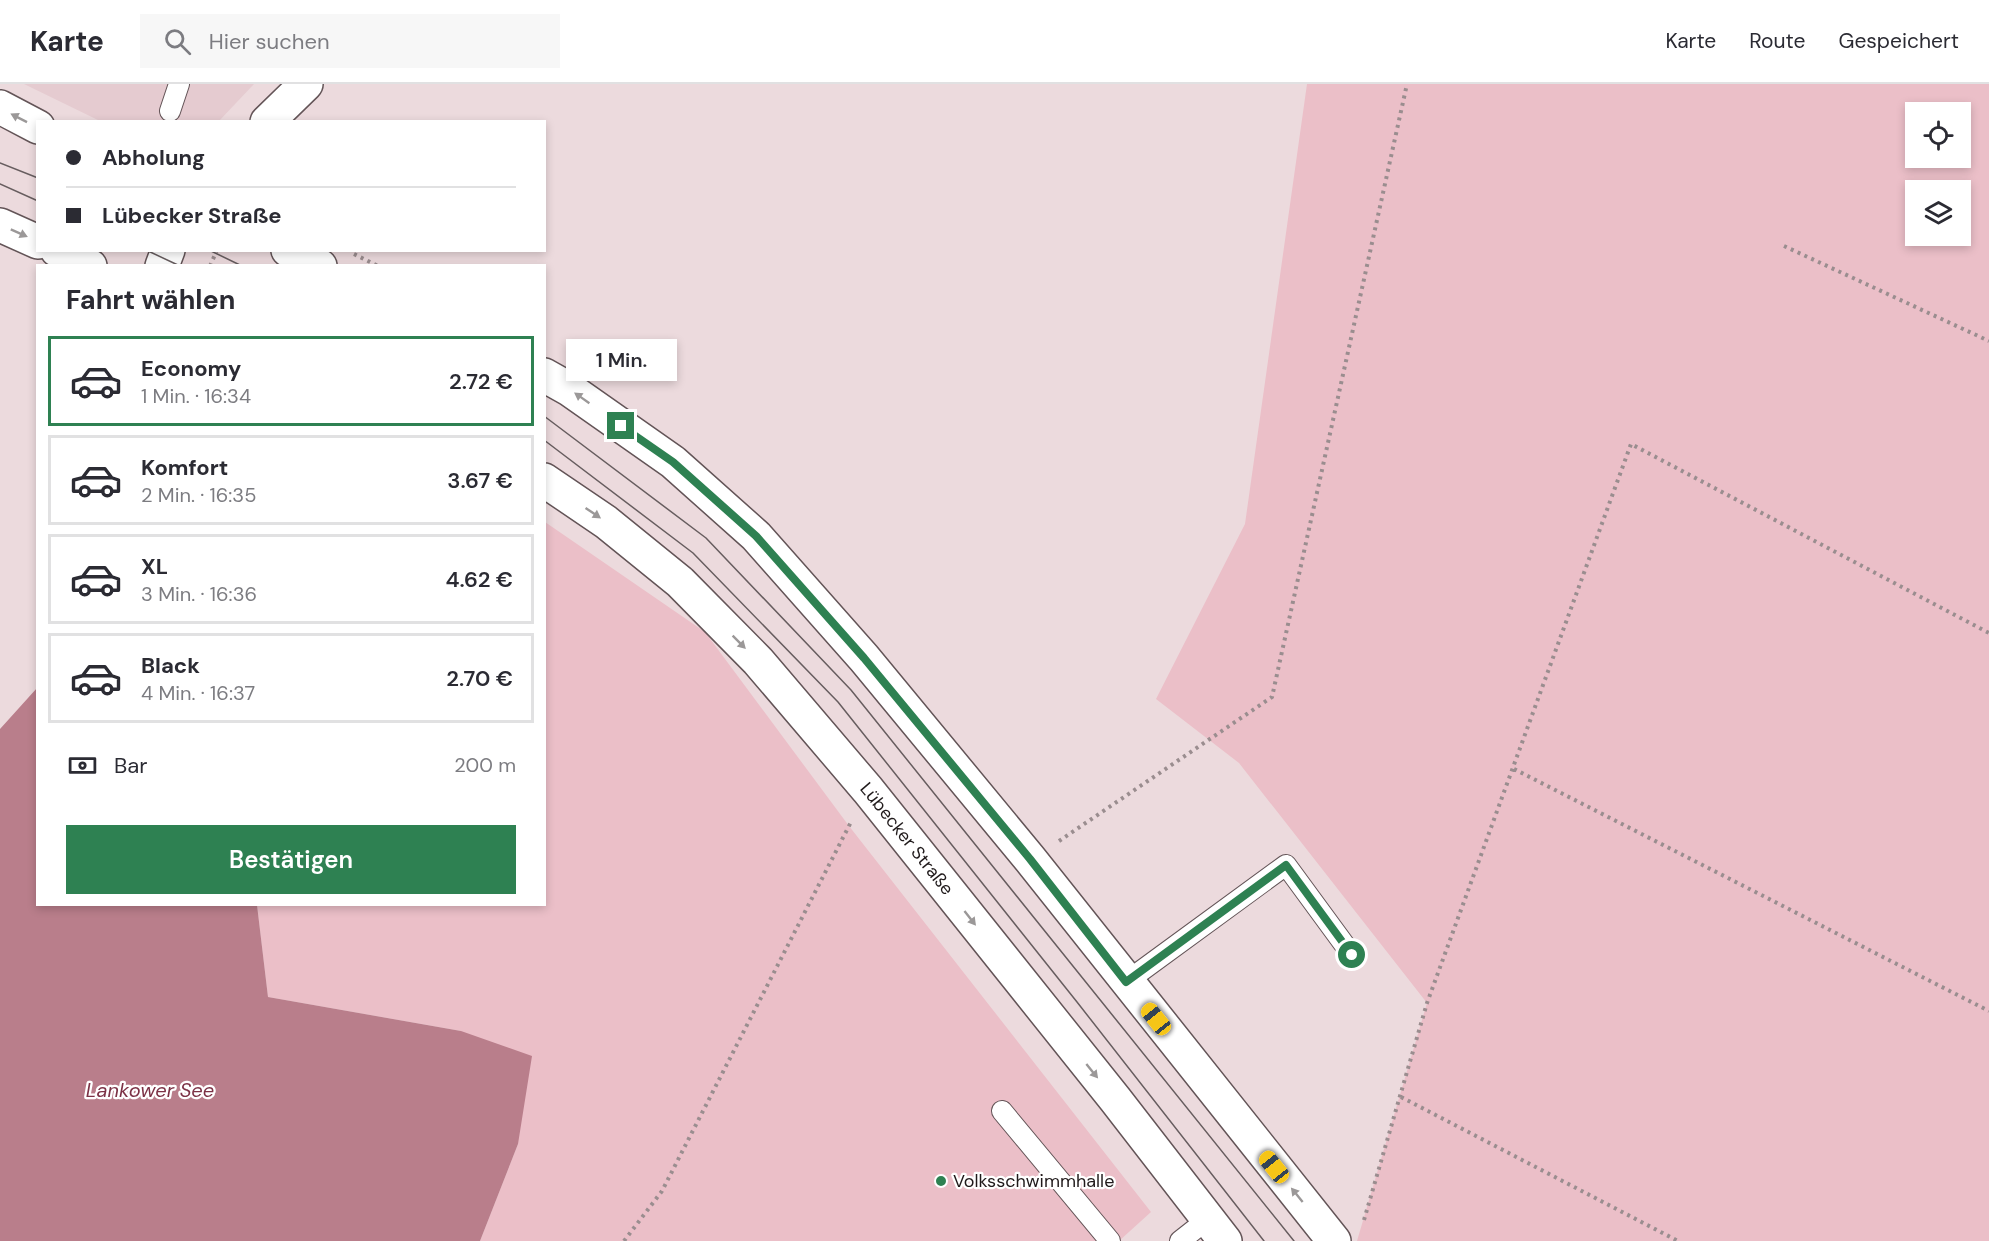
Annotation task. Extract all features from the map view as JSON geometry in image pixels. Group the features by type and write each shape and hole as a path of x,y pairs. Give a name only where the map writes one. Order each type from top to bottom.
{"street":[{"path":"269,120 306,84"},
{"path":"0,107 36,126"},
{"path":"0,225 36,241"},
{"path":"61,252 86,264"},
{"path":"292,252 316,264"},
{"path":"546,376 569,389 673,462 756,536 864,658 1030,859 1126,982 1348,1234"},
{"name":"Lübecker Straße","path":"546,481 606,522 680,582 758,661 868,790 1217,1230"}],"lane":[{"path":"170,111 179,84"},
{"path":"1126,982 1286,865 1352,955"},
{"path":"1002,1111 1110,1241"},
{"path":"1180,1241 1217,1230"}],"path":[{"path":"1030,859 1272,697 1407,84"},
{"path":"1784,246 1989,341"},
{"path":"350,252 374,264"},
{"path":"1348,1234 1401,1097 1427,1003 1631,444 1989,633"},
{"path":"1514,769 1989,1011"},
{"path":"624,1241 662,1191 868,790"},
{"path":"1401,1097 1678,1241"}],"shaded area":[{"path":"24,84 254,84 220,120 98,120"},
{"path":"1307,84 1989,84 1989,1241 1357,1241 1427,1003 1239,763 1156,699 1245,524"},
{"path":"546,523 705,632 849,826 1151,1212 1119,1241 480,1241 518,1144 461,1031 268,997 257,906 546,906"}],"water":[{"name":"Lankower See","path":"36,689 36,906 257,906 268,997 461,1031 532,1056 518,1144 480,1241 0,1241 0,729"}],"tram line":[{"path":"0,163 36,177"},
{"path":"0,184 36,200"},
{"path":"150,252 176,264"},
{"path":"213,252 238,264"},
{"path":"546,418 706,538 851,690 1294,1241"},
{"path":"546,442 693,553 838,702 1264,1241"}],"place":[{"name":"Volksschwimmhalle","path":"941,1181"}],"route":[{"path":"621,426 673,462 756,536 864,658 1030,859 1126,982 1286,865 1352,955"}]}
